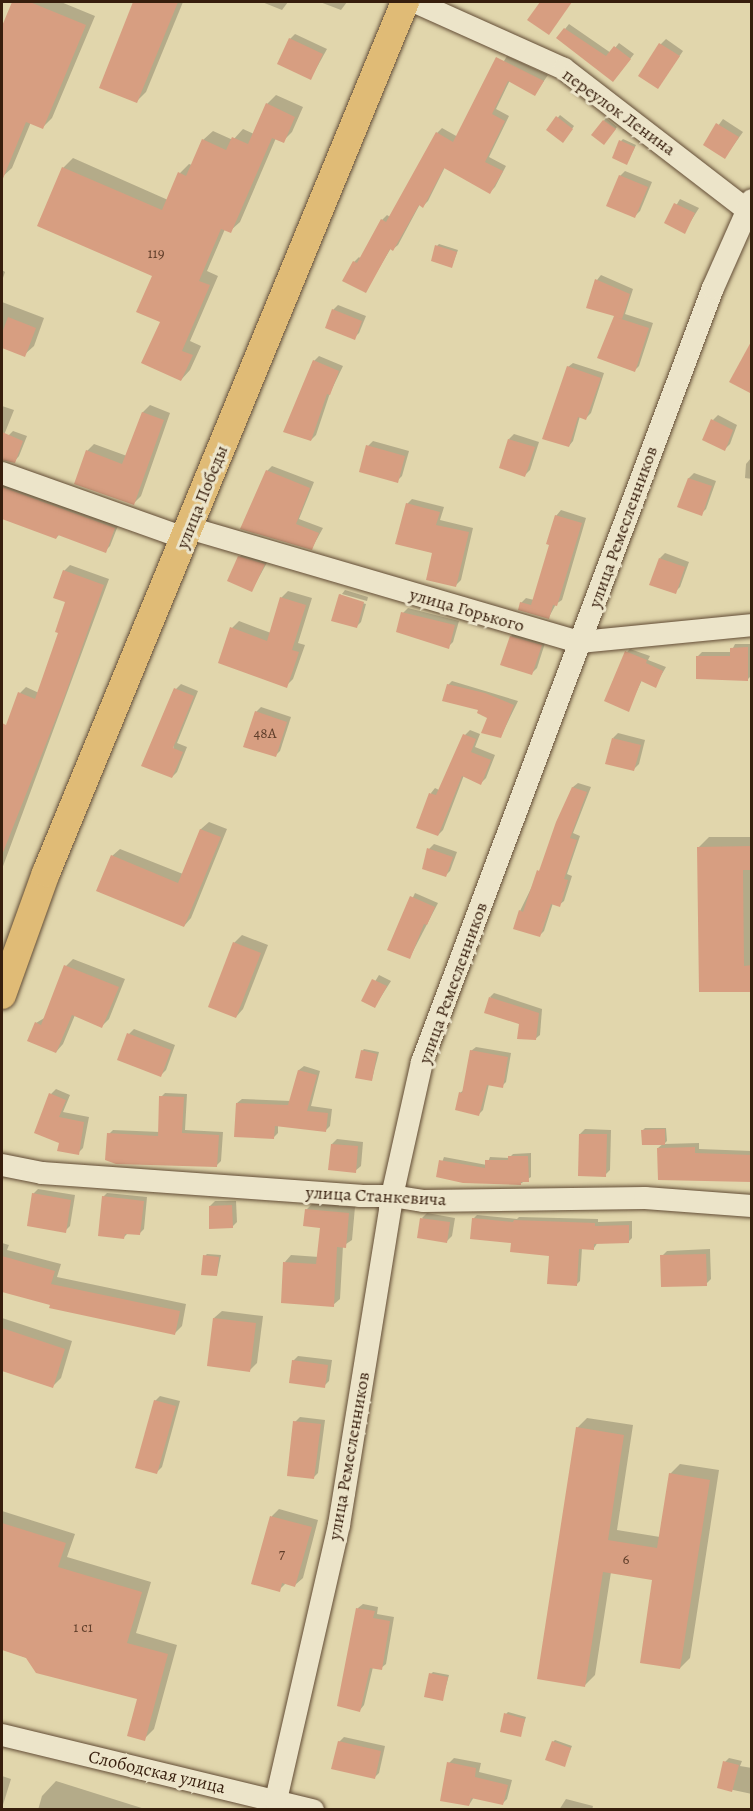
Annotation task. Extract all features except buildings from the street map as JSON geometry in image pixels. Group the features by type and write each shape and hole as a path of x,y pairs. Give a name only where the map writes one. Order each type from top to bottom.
{"main road":[{"name":"улица Победы","path":"2,995 46,873 405,2"}],"street":[{"name":"переулок Ленина","path":"415,2 564,69 749,205"},
{"name":"улица Ремесленников","path":"276,1800 339,1525 392,1196 422,1062 708,299 749,205"},
{"name":"улица Горького","path":"2,473 187,533 580,642 752,625"},
{"name":"улица Станкевича","path":"2,1165 53,1174 348,1196 392,1196 423,1201 645,1198 752,1206"},
{"name":"Слободская улица","path":"2,1735 313,1809"}]}
